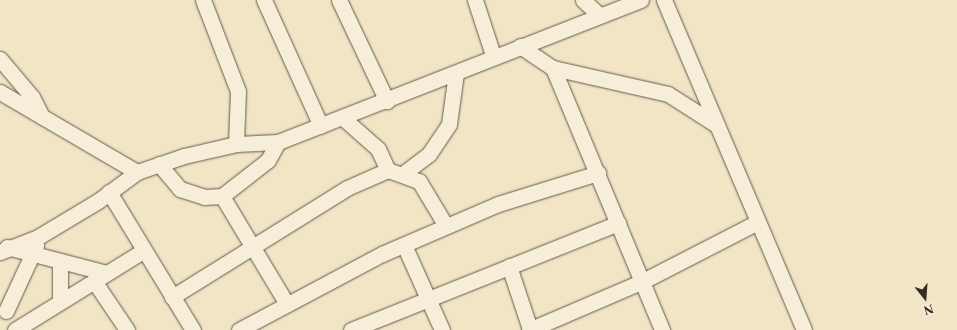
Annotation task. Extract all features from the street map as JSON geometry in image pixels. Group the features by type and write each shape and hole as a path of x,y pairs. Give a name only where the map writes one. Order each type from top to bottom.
{"street":[{"path":"203,0 238,91 236,144"},
{"path":"264,0 321,126"},
{"path":"339,0 387,101"},
{"path":"475,0 493,55"},
{"path":"583,0 600,16"},
{"path":"3,248 38,238 137,172 159,164 236,144 278,142 387,101 456,73 493,55 641,0"},
{"path":"664,0 756,223 804,330"},
{"path":"520,46 553,68 668,94 715,124"},
{"path":"0,59 32,97 42,117"},
{"path":"553,68 598,173 641,282 662,330"},
{"path":"404,173 429,154 449,124 456,73"},
{"path":"0,92 137,172"},
{"path":"342,118 378,149 388,170"},
{"path":"159,164 180,189 204,197 222,196 268,160 278,142"},
{"path":"172,298 347,188 388,170 404,173 418,181 446,226"},
{"path":"240,330 287,304 404,245 446,226 498,204 598,173"},
{"path":"109,192 143,251 193,330"},
{"path":"222,196 287,304"},
{"path":"351,330 427,298 618,223"},
{"path":"508,266 530,330 641,282 756,223"},
{"path":"38,238 33,255 3,307 18,329 143,251"},
{"path":"404,245 442,330"},
{"path":"3,248 107,273"},
{"path":"60,261 60,302"},
{"path":"94,281 127,330"}]}
